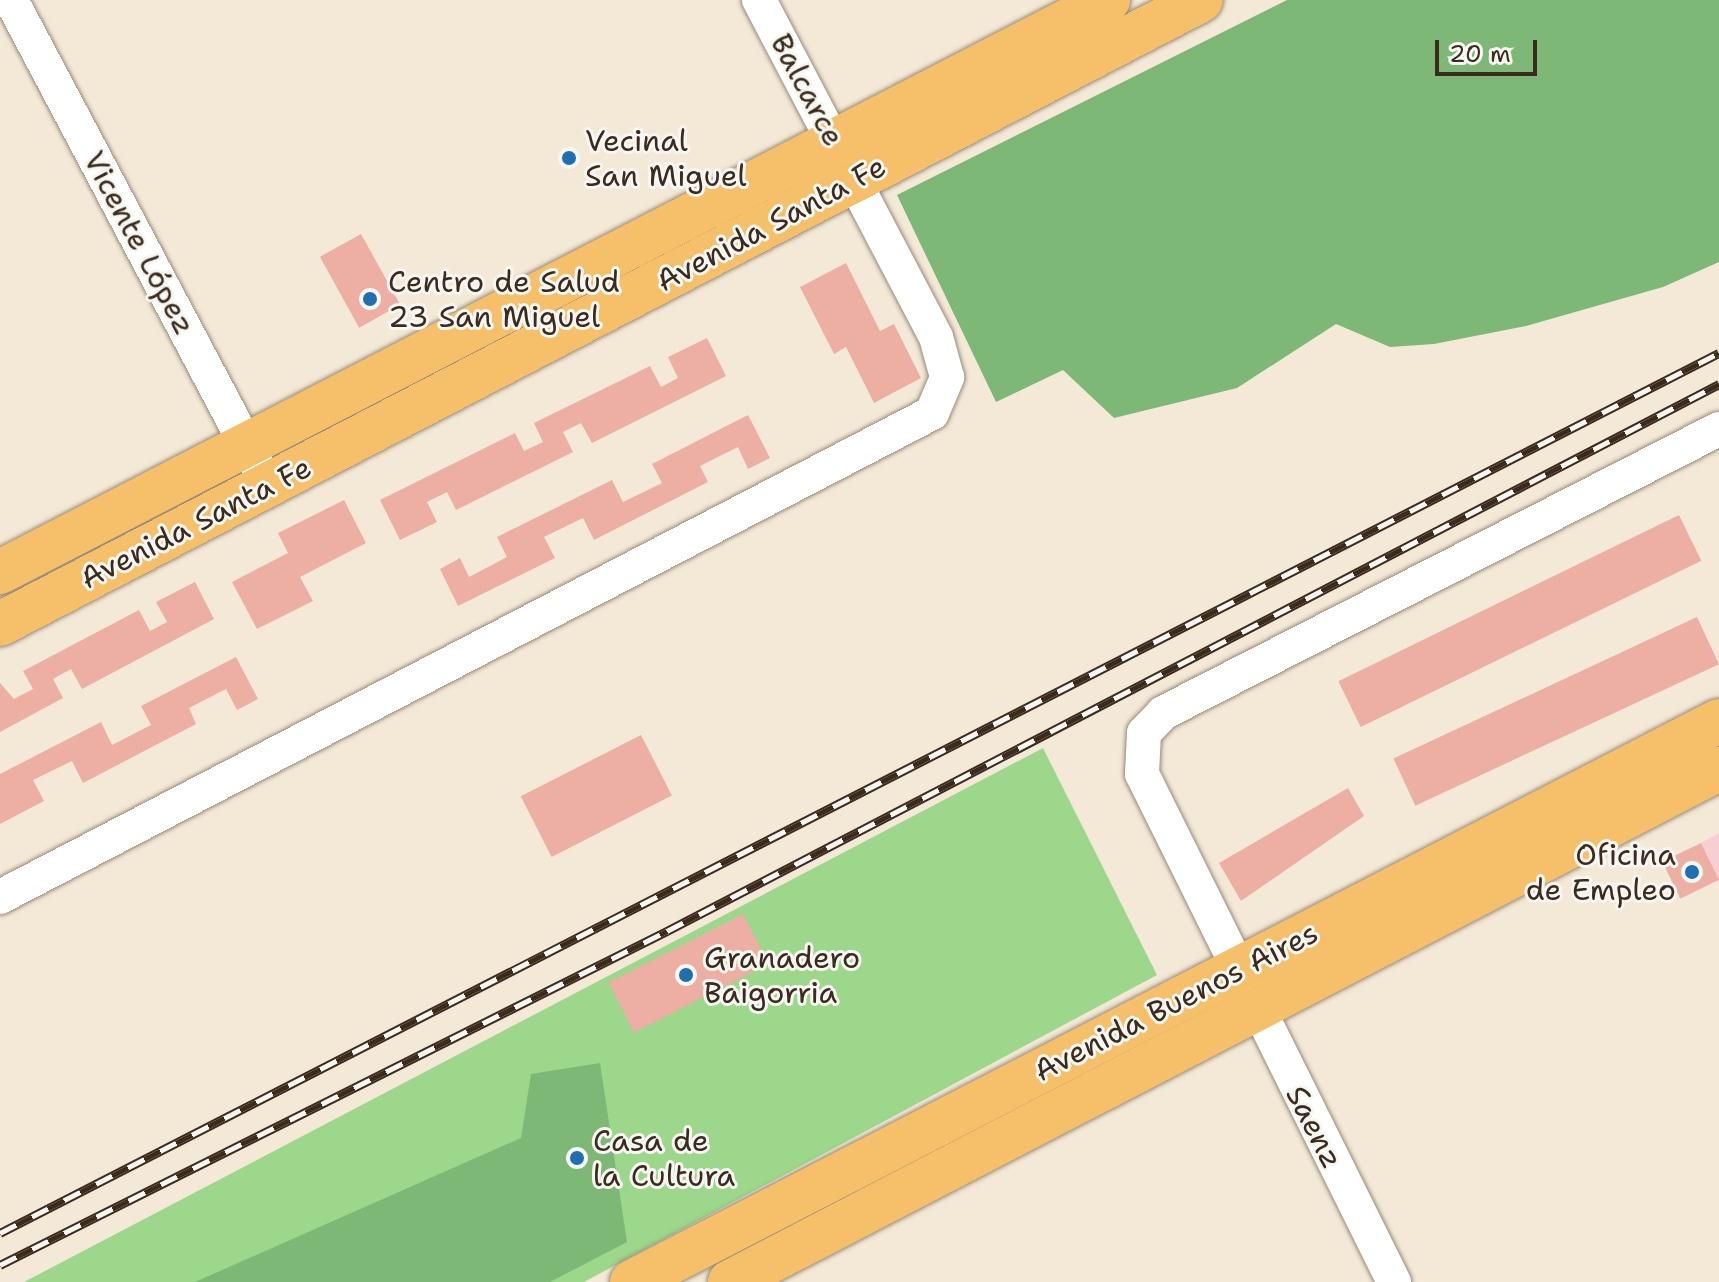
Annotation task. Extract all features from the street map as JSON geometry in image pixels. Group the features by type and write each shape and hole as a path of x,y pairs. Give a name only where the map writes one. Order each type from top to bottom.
{"main road":[{"name":"Avenida Santa Fe","path":"0,572 246,447 833,139 1108,0"},
{"name":"Avenida Santa Fe","path":"0,624 1201,0"},
{"name":"Avenida Buenos Aires","path":"656,1277 1719,721"},
{"name":"Avenida Buenos Aires","path":"730,1282 1719,769"}],"street":[{"name":"Vicente López","path":"11,0 268,486"},
{"name":"Balcarce","path":"0,897 932,413 947,377 936,337 759,0"},
{"name":"Saenz","path":"1394,1282 1254,1010 1238,970 1142,774 1144,733 1163,713 1719,429"}],"shaded area":[{"path":"1719,833 1719,880 1701,843"}],"green space":[{"path":"1287,0 1719,0 1719,262 1663,287 1526,326 1434,344 1390,347 1336,324 1237,388 1114,418 1063,370 996,402 897,195"},
{"path":"1043,748 1157,975 584,1282 24,1282"},
{"path":"600,1063 627,1242 550,1282 195,1282 521,1138 531,1074"}],"building":[{"path":"361,234 400,305 359,328 320,257"},
{"path":"846,263 880,331 894,324 921,378 874,403 846,347 834,354 800,287"},
{"path":"707,338 726,376 592,443 581,423 563,432 573,452 456,510 447,492 427,502 437,522 400,540 380,500 515,433 524,451 543,442 534,423 650,366 661,387 678,378 668,357"},
{"path":"748,415 770,458 748,469 738,447 700,466 708,482 594,540 583,518 544,537 555,558 458,606 440,569 460,558 469,577 507,557 497,537 612,480 623,502 662,483 652,464"},
{"path":"344,500 366,543 300,577 313,601 257,629 232,582 288,553 278,533"},
{"path":"1679,515 1701,561 1361,727 1338,681"},
{"path":"195,582 214,619 82,689 71,669 53,679 63,698 0,732 0,683 14,699 33,689 23,671 139,610 150,631 167,622 156,602"},
{"path":"1697,617 1719,664 1415,806 1393,759"},
{"path":"236,657 258,699 237,710 226,689 189,708 196,724 83,783 72,761 33,780 44,801 0,824 0,774 101,722 112,745 151,725 141,706"},
{"path":"641,735 672,796 552,857 521,796"},
{"path":"1348,788 1364,816 1241,901 1219,863"},
{"name":"Oficina de Empleo","path":"1701,843 1719,880 1680,899 1662,862"},
{"path":"743,914 768,964 634,1032 608,983"}],"railway":[{"path":"0,1233 1719,353"},
{"path":"0,1265 667,931 1719,384"}],"place":[{"name":"Vecinal San Miguel","path":"569,158"},
{"name":"Centro de Salud 23 San Miguel","path":"370,299"},
{"name":"Oficina de Empleo","path":"1692,872"},
{"name":"Granadero Baigorria","path":"686,975"},
{"name":"Casa de la Cultura","path":"577,1158"}]}
